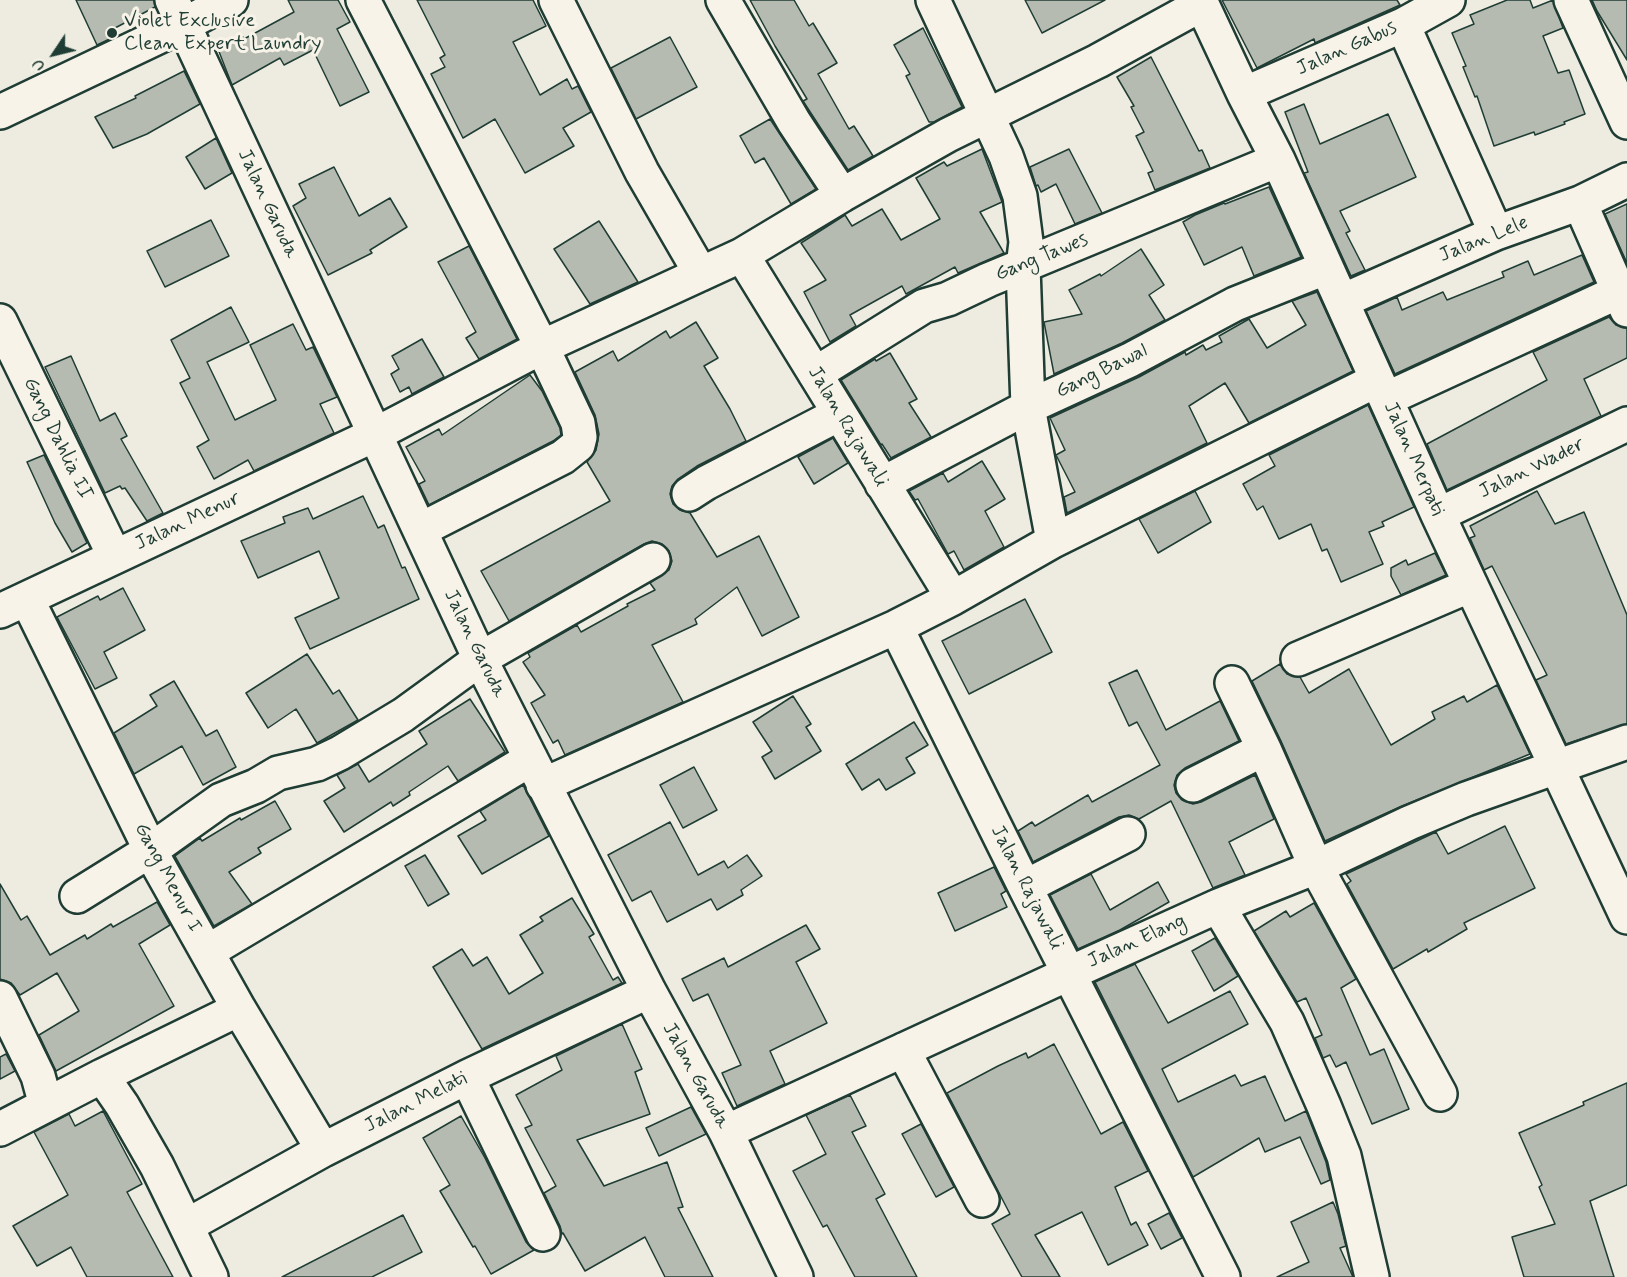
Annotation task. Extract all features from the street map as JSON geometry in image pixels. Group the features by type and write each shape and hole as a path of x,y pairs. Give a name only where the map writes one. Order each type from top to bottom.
{"street":[{"path":"0,112 178,13 231,0"},
{"path":"363,0 542,347 578,423 580,437 578,445 563,457 420,530"},
{"path":"556,0 642,172 701,274"},
{"path":"723,0 794,122 842,195"},
{"path":"933,0 1006,156 1020,196 1026,242 1023,267 1028,407 1053,541"},
{"path":"1571,0 1627,122"},
{"name":"Jalan Gabus","path":"1244,94 1403,25 1445,1"},
{"name":"Jalan Menur","path":"14,605 376,434 542,347 742,255 948,135 1098,61 1201,2"},
{"name":"Jalan Merpati","path":"1201,2 1278,160 1438,515 1627,917"},
{"name":"Jalan Garuda","path":"178,13 480,659 649,991 726,1132 796,1277"},
{"path":"1403,25 1496,233"},
{"name":"Gang Tawes","path":"815,374 924,306 948,299 988,280 1278,160"},
{"name":"Jalan Lele","path":"1342,301 1496,233 1580,203 1627,180"},
{"path":"207,952 537,772 896,627 953,598 1053,541 1381,390 1623,301 1580,203"},
{"name":"Jalan Rajawali","path":"742,255 953,598"},
{"name":"Gang Bawal","path":"882,484 1028,407 1130,360 1235,304 1325,268"},
{"name":"Gang Dahlia II","path":"0,321 115,556"},
{"path":"689,494 839,414"},
{"name":"Jalan Wader","path":"1438,515 1627,424"},
{"path":"77,896 151,850 220,800 256,786 278,773 317,764 340,753 403,715 480,659 653,560"},
{"path":"1298,659 1471,585"},
{"name":"Gang Menur I","path":"14,605 239,1009 323,1150"},
{"name":"Jalan Rajawali","path":"896,627 1024,886 1223,1277"},
{"path":"1232,683 1264,748 1316,867 1440,1094"},
{"name":"Jalan Elang","path":"726,1132 1218,906 1316,867 1428,815 1627,742"},
{"path":"1193,785 1264,748"},
{"path":"1024,886 1128,834"},
{"path":"1218,906 1287,1022 1324,1106 1344,1156 1372,1277"},
{"name":"Jalan Melati","path":"188,1225 323,1150 468,1077 649,991"},
{"path":"0,998 38,1076 46,1105"},
{"path":"0,1129 239,1009"},
{"path":"903,1050 982,1200"},
{"path":"102,1076 152,1156 188,1225 211,1277"},
{"path":"468,1077 543,1234"}],"building":[{"path":"76,0 154,0 155,7 115,28 118,35 97,45"},
{"path":"288,0 338,0 350,22 337,29 369,92 340,106 313,50 284,65 280,58 232,85 218,49 243,37 244,39 294,12"},
{"path":"417,0 533,0 546,26 513,42 540,95 567,79 572,89 578,86 591,112 563,128 574,146 525,173 495,119 463,138 431,74 445,67 440,58 445,55"},
{"path":"750,0 794,0 809,26 813,23 837,63 818,74 849,129 854,126 873,156 848,170 803,101 807,99"},
{"path":"1025,0 1105,0 1042,33"},
{"path":"1222,0 1397,0 1400,5 1315,43 1314,39 1257,68"},
{"path":"1507,0 1530,0 1533,8 1553,0 1563,28 1543,36 1558,73 1569,70 1585,114 1535,135 1534,132 1494,146 1452,33 1474,24 1470,15"},
{"path":"1592,0 1627,0 1627,60 1597,11"},
{"path":"923,28 962,107 934,122 929,122 906,76 910,74 894,45"},
{"path":"670,37 697,87 636,119 611,68"},
{"path":"1151,57 1210,168 1155,190 1148,173 1153,171 1136,136 1144,132 1131,107 1134,106 1117,77"},
{"path":"184,71 200,104 147,134 113,148 95,117 136,98 135,96"},
{"path":"1304,104 1320,144 1388,114 1416,177 1340,211 1350,231 1346,233 1365,270 1351,276 1304,173 1308,172 1285,112"},
{"path":"770,119 816,189 791,204 764,158 755,163 740,136"},
{"path":"216,138 232,173 205,189 186,157"},
{"path":"982,149 1002,202 980,212 1004,253 958,273 955,267 906,294 902,286 850,315 856,326 830,342 804,292 826,280 801,243 845,215 852,226 882,209 901,240 940,219 916,178 944,162 947,166"},
{"path":"1069,149 1102,213 1075,224 1056,184 1041,192 1038,185 1036,186 1030,167"},
{"path":"334,167 359,216 390,198 407,227 370,250 372,253 328,275 293,206 306,198 299,184"},
{"path":"1269,187 1301,257 1254,276 1242,247 1204,265 1183,222 1224,203"},
{"path":"1627,204 1627,263 1605,214"},
{"path":"211,220 229,256 165,287 147,251"},
{"path":"599,221 638,282 590,304 554,249"},
{"path":"469,246 517,339 479,359 466,338 476,332 438,262"},
{"path":"1141,249 1164,285 1149,295 1165,320 1122,343 1054,374 1044,322 1082,314 1069,290 1100,274 1101,276"},
{"path":"1582,255 1594,282 1395,374 1366,311 1397,297 1402,310 1443,292 1447,300 1504,277 1502,272 1528,261 1534,275"},
{"path":"1317,292 1353,371 1249,423 1225,383 1189,406 1207,443 1067,513 1064,497 1075,492 1056,455 1065,450 1050,418 1139,377 1185,352 1186,355 1203,345 1206,350 1222,342 1219,336 1249,319 1267,348 1306,325 1292,301"},
{"path":"231,307 249,342 207,362 235,420 276,400 250,345 293,324 306,350 313,347 337,397 320,404 334,433 254,471 248,460 214,479 197,447 209,440 180,383 190,378 171,340"},
{"path":"1609,317 1616,325 1627,328 1627,358 1584,379 1601,416 1447,490 1427,444 1547,380 1533,352"},
{"path":"696,322 718,358 704,366 746,441 697,466 678,479 672,486 670,494 673,504 680,510 690,513 717,557 759,536 799,617 762,636 737,587 695,619 697,624 652,645 683,702 565,755 558,740 553,743 531,703 545,695 523,662 530,657 528,653 577,625 581,632 655,590 650,583 669,570 672,561 669,551 662,544 652,541 644,544 509,621 481,571 610,501 587,462 596,450 599,434 595,415 575,372 613,351 618,361 666,331 670,338"},
{"path":"422,339 444,377 412,394 409,387 400,392 391,374 399,369 392,356"},
{"path":"890,353 917,399 909,403 931,437 891,458 841,380 875,359 876,361"},
{"path":"71,356 100,421 115,413 127,436 121,439 163,513 147,521 125,488 122,489 120,486 105,493 45,367"},
{"path":"530,375 542,391 560,428 561,435 429,505 419,484 425,481 406,447 439,429 442,435"},
{"path":"1368,405 1414,507 1382,522 1384,526 1369,532 1383,564 1341,582 1327,549 1322,551 1311,524 1279,539 1263,506 1257,510 1243,484 1275,466 1269,455"},
{"path":"833,438 848,463 814,484 798,457"},
{"path":"44,455 87,543 72,552 55,523 27,462"},
{"path":"982,461 1005,499 985,511 1004,547 964,570 954,551 948,554 918,499 915,500 909,491 943,473 948,482"},
{"path":"1195,491 1211,522 1158,553 1139,519"},
{"path":"1537,491 1555,524 1584,512 1627,615 1627,724 1566,744 1536,680 1547,675 1492,566 1484,570 1470,538 1475,536 1470,526"},
{"path":"363,496 378,528 384,525 402,568 405,567 419,599 310,649 295,618 339,598 319,551 258,578 241,541 285,523 283,517 308,508 313,519"},
{"path":"1435,553 1446,575 1401,595 1391,576 1391,568 1406,560 1408,565"},
{"path":"123,588 145,630 104,652 117,678 95,689 57,617 98,596 100,600"},
{"path":"1025,599 1052,652 969,694 942,641"},
{"path":"307,654 333,694 339,690 358,720 317,743 296,709 268,728 246,693"},
{"path":"1280,664 1287,674 1300,677 1309,693 1349,669 1391,745 1435,719 1432,712 1464,696 1467,702 1497,685 1530,754 1402,806 1325,841 1252,681"},
{"path":"1137,670 1166,730 1220,701 1239,741 1185,768 1177,775 1174,785 1176,793 1182,800 1193,804 1255,775 1274,819 1229,842 1245,875 1213,888 1171,801 1139,819 1129,815 1119,817 1033,862 1018,831 1032,822 1035,826 1088,795 1092,802 1160,765 1137,722 1129,726 1109,683"},
{"path":"174,681 206,736 217,730 236,767 203,785 182,746 134,774 114,733 157,706 150,695"},
{"path":"793,696 811,724 806,727 821,751 775,779 762,757 772,751 753,722"},
{"path":"470,699 505,752 458,781 448,766 409,792 410,795 393,806 391,802 344,832 324,801 345,788 337,775 358,764 369,782 427,744 419,731"},
{"path":"914,722 928,745 906,758 915,773 886,790 879,779 862,790 846,764"},
{"path":"694,767 717,810 683,828 660,785"},
{"path":"523,785 549,836 482,874 458,836 486,820 480,811"},
{"path":"275,801 291,829 258,848 261,853 229,872 252,904 214,926 175,856 200,838 202,841 240,818 241,820"},
{"path":"670,822 698,875 724,861 728,868 747,855 762,876 741,890 743,895 717,910 711,899 667,922 651,891 632,901 608,855"},
{"path":"1505,826 1535,888 1464,923 1467,929 1393,969 1347,884 1351,881 1346,874 1436,832 1448,854"},
{"path":"425,855 449,894 428,906 405,866"},
{"path":"994,867 1006,891 1001,894 1007,907 955,931 938,893"},
{"path":"1091,874 1110,910 1158,882 1169,902 1120,930 1078,949 1050,895"},
{"path":"0,884 21,920 27,916 50,955 85,935 87,939 111,924 113,927 157,902 170,925 139,944 174,1006 56,1071 39,1035 79,1011 57,973 20,995 11,983 0,979"},
{"path":"572,898 594,934 589,937 613,980 618,977 622,983 482,1049 433,967 462,949 473,966 487,957 509,994 543,973 520,935 543,921 540,917"},
{"path":"1314,903 1356,979 1341,988 1370,1055 1384,1049 1409,1109 1372,1124 1346,1062 1336,1067 1330,1055 1323,1058 1315,1038 1322,1035 1306,998 1297,1002 1254,931 1286,911 1290,917"},
{"path":"806,925 820,949 796,962 827,1023 770,1051 785,1084 737,1106 722,1073 741,1065 708,994 693,1001 682,979 724,958 728,967"},
{"path":"1215,938 1238,976 1214,991 1192,951"},
{"path":"1135,964 1168,1023 1230,991 1248,1024 1162,1069 1178,1102 1235,1075 1241,1086 1265,1076 1285,1121 1306,1111 1326,1162 1330,1180 1321,1184 1300,1137 1265,1152 1259,1138 1193,1177 1095,982"},
{"path":"622,1024 642,1069 635,1072 650,1114 577,1140 604,1186 667,1162 683,1207 678,1208 713,1277 665,1277 645,1237 585,1271 562,1234 544,1193 556,1186 525,1128 532,1125 516,1095 562,1070 556,1056"},
{"path":"1054,1044 1101,1134 1123,1122 1148,1171 1115,1187 1131,1225 1136,1222 1148,1245 1108,1265 1082,1212 1035,1235 1060,1277 1022,1277 992,1224 1010,1214 947,1093 1026,1053 1028,1058"},
{"path":"6,1054 15,1071 0,1079 0,1057"},
{"path":"1627,1083 1627,1185 1590,1201 1614,1277 1524,1277 1512,1237 1555,1224 1539,1187 1542,1185 1519,1133 1584,1105 1583,1102"},
{"path":"850,1095 866,1126 852,1132 885,1194 876,1199 917,1277 855,1277 827,1225 823,1227 793,1171 826,1154 806,1115"},
{"path":"691,1107 706,1134 659,1156 646,1128"},
{"path":"103,1111 142,1184 127,1192 173,1277 87,1277 71,1247 37,1266 13,1226 68,1195 34,1132 69,1114 75,1126"},
{"path":"461,1116 485,1158 526,1242 534,1250 491,1274 440,1191 450,1185 423,1138"},
{"path":"921,1124 954,1187 936,1197 902,1134"},
{"path":"1333,1202 1346,1246 1340,1248 1353,1277 1277,1277 1309,1262 1291,1222"},
{"path":"1169,1213 1182,1238 1161,1249 1148,1224"},
{"path":"403,1215 422,1252 372,1277 282,1277"}],"place":[{"name":"Violet Exclusive Clean Expert Laundry","path":"112,33"}]}
